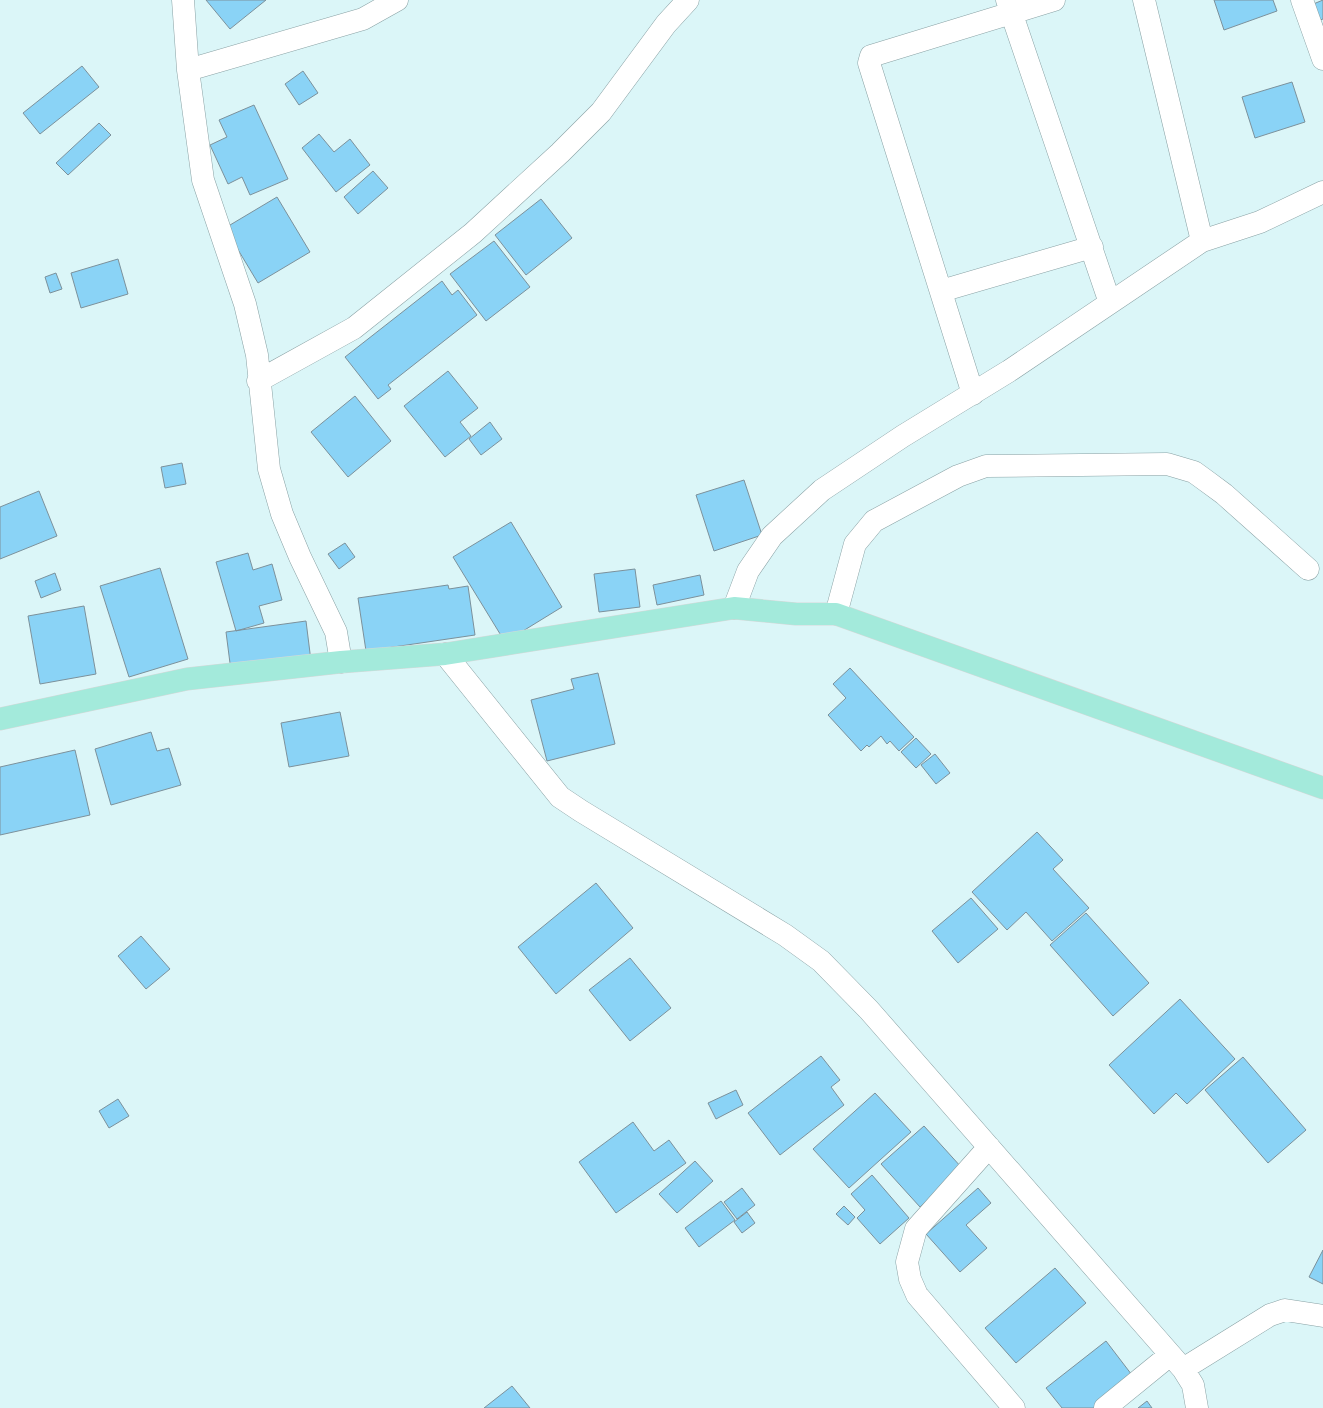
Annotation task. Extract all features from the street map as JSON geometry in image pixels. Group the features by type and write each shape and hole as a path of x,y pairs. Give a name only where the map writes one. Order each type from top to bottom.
{"main road":[{"path":"0,719 188,679 341,662 445,654 734,608 796,614 836,614 1323,788"}],"street":[{"path":"183,0 188,70 203,180 245,304 257,355 258,381 269,469 282,514 300,557 336,632 341,662"},
{"path":"188,70 363,18 398,0"},
{"path":"258,381 354,328 473,233 560,153 601,112 666,24 688,0"},
{"path":"972,394 869,64 871,56 1010,6 1054,0"},
{"path":"1144,0 1202,241"},
{"path":"1302,0 1323,59"},
{"path":"1010,6 1110,303"},
{"path":"734,608 748,571 772,536 822,490 903,436 1009,371 1202,241 1260,222 1323,192"},
{"path":"941,291 1092,247"},
{"path":"836,614 855,544 874,521 958,476 986,466 1167,464 1194,472 1224,494 1308,568"},
{"path":"445,654 560,797 580,811 785,935 822,960 869,1010 1177,1362 1193,1385 1197,1408"},
{"path":"989,1147 916,1230 907,1262 910,1279 917,1295 1014,1408"},
{"path":"1105,1408 1177,1362 1270,1315 1285,1310 1323,1316"}],"building":[{"path":"206,0 266,0 230,29"},
{"path":"1214,0 1273,0 1277,11 1224,30"},
{"path":"1323,0 1323,19 1317,21 1311,5"},
{"path":"82,66 99,87 40,134 23,113"},
{"path":"303,71 318,93 299,105 285,84"},
{"path":"1292,82 1305,122 1255,138 1242,97"},
{"path":"254,105 288,179 250,195 242,177 228,184 210,145 227,137 219,120"},
{"path":"99,123 111,135 68,175 56,163"},
{"path":"319,134 334,152 350,139 370,165 336,192 302,148"},
{"path":"373,171 388,188 358,214 344,197"},
{"path":"277,197 310,252 258,283 225,228"},
{"path":"541,199 572,238 526,275 495,235"},
{"path":"494,241 530,287 486,321 450,274"},
{"path":"118,259 128,294 81,308 71,273"},
{"path":"56,273 62,289 50,293 45,277"},
{"path":"442,281 452,295 458,290 477,315 388,385 391,389 378,399 345,357"},
{"path":"448,371 478,408 460,422 471,436 445,457 404,406"},
{"path":"355,396 391,441 348,477 311,432"},
{"path":"490,422 502,439 481,455 469,439"},
{"path":"182,463 186,484 165,488 161,467"},
{"path":"744,480 762,535 714,551 696,495"},
{"path":"39,491 57,536 0,559 0,507"},
{"path":"511,522 562,607 505,642 453,557"},
{"path":"345,543 355,557 339,569 328,554"},
{"path":"248,553 253,570 272,564 282,600 259,606 264,623 236,631 216,562"},
{"path":"160,568 188,659 129,677 100,586"},
{"path":"635,569 640,607 599,612 594,574"},
{"path":"55,573 61,590 41,598 35,581"},
{"path":"700,575 704,595 657,605 653,585"},
{"path":"448,585 449,589 468,586 475,635 366,651 358,598"},
{"path":"84,606 96,674 40,684 28,616"},
{"path":"306,621 311,661 231,671 226,632"},
{"path":"850,668 914,737 899,751 890,741 887,744 881,736 869,747 867,745 861,751 828,715 846,698 833,684"},
{"path":"598,673 615,744 547,761 531,700 574,689 571,679"},
{"path":"340,712 349,756 289,767 281,723"},
{"path":"151,732 157,751 169,748 181,785 111,805 95,749"},
{"path":"916,738 931,754 916,768 901,752"},
{"path":"75,750 90,815 0,835 0,767"},
{"path":"935,754 950,773 936,784 921,765"},
{"path":"1037,832 1063,860 1053,869 1089,908 1052,941 1026,912 1007,930 972,892"},
{"path":"596,883 633,928 556,994 518,947"},
{"path":"971,898 998,929 958,963 932,931"},
{"path":"1086,913 1149,983 1113,1016 1050,945"},
{"path":"141,936 170,969 146,989 118,956"},
{"path":"630,958 671,1008 630,1041 589,990"},
{"path":"1180,999 1235,1059 1187,1104 1176,1093 1154,1114 1109,1065"},
{"path":"821,1056 840,1080 831,1087 844,1105 780,1155 748,1113"},
{"path":"1243,1057 1306,1130 1268,1163 1205,1090"},
{"path":"736,1090 743,1105 716,1119 708,1103"},
{"path":"875,1093 911,1132 849,1188 813,1149"},
{"path":"118,1099 129,1116 109,1128 99,1111"},
{"path":"633,1122 654,1151 669,1140 686,1163 616,1213 579,1162"},
{"path":"924,1126 962,1168 920,1207 881,1164"},
{"path":"695,1161 713,1181 677,1213 659,1194"},
{"path":"872,1175 909,1218 880,1244 857,1218 865,1210 851,1194"},
{"path":"742,1188 755,1205 737,1219 724,1202"},
{"path":"978,1188 991,1203 966,1225 987,1248 960,1272 926,1234"},
{"path":"721,1201 735,1220 699,1247 685,1228"},
{"path":"844,1206 855,1217 848,1225 836,1214"},
{"path":"747,1212 755,1223 742,1233 734,1222"},
{"path":"1323,1250 1323,1284 1309,1277"},
{"path":"1055,1268 1086,1303 1016,1363 985,1328"},
{"path":"1106,1341 1135,1379 1098,1408 1062,1408 1046,1388"},
{"path":"512,1386 530,1408 484,1408"},
{"path":"1147,1401 1152,1408 1138,1408"}]}
